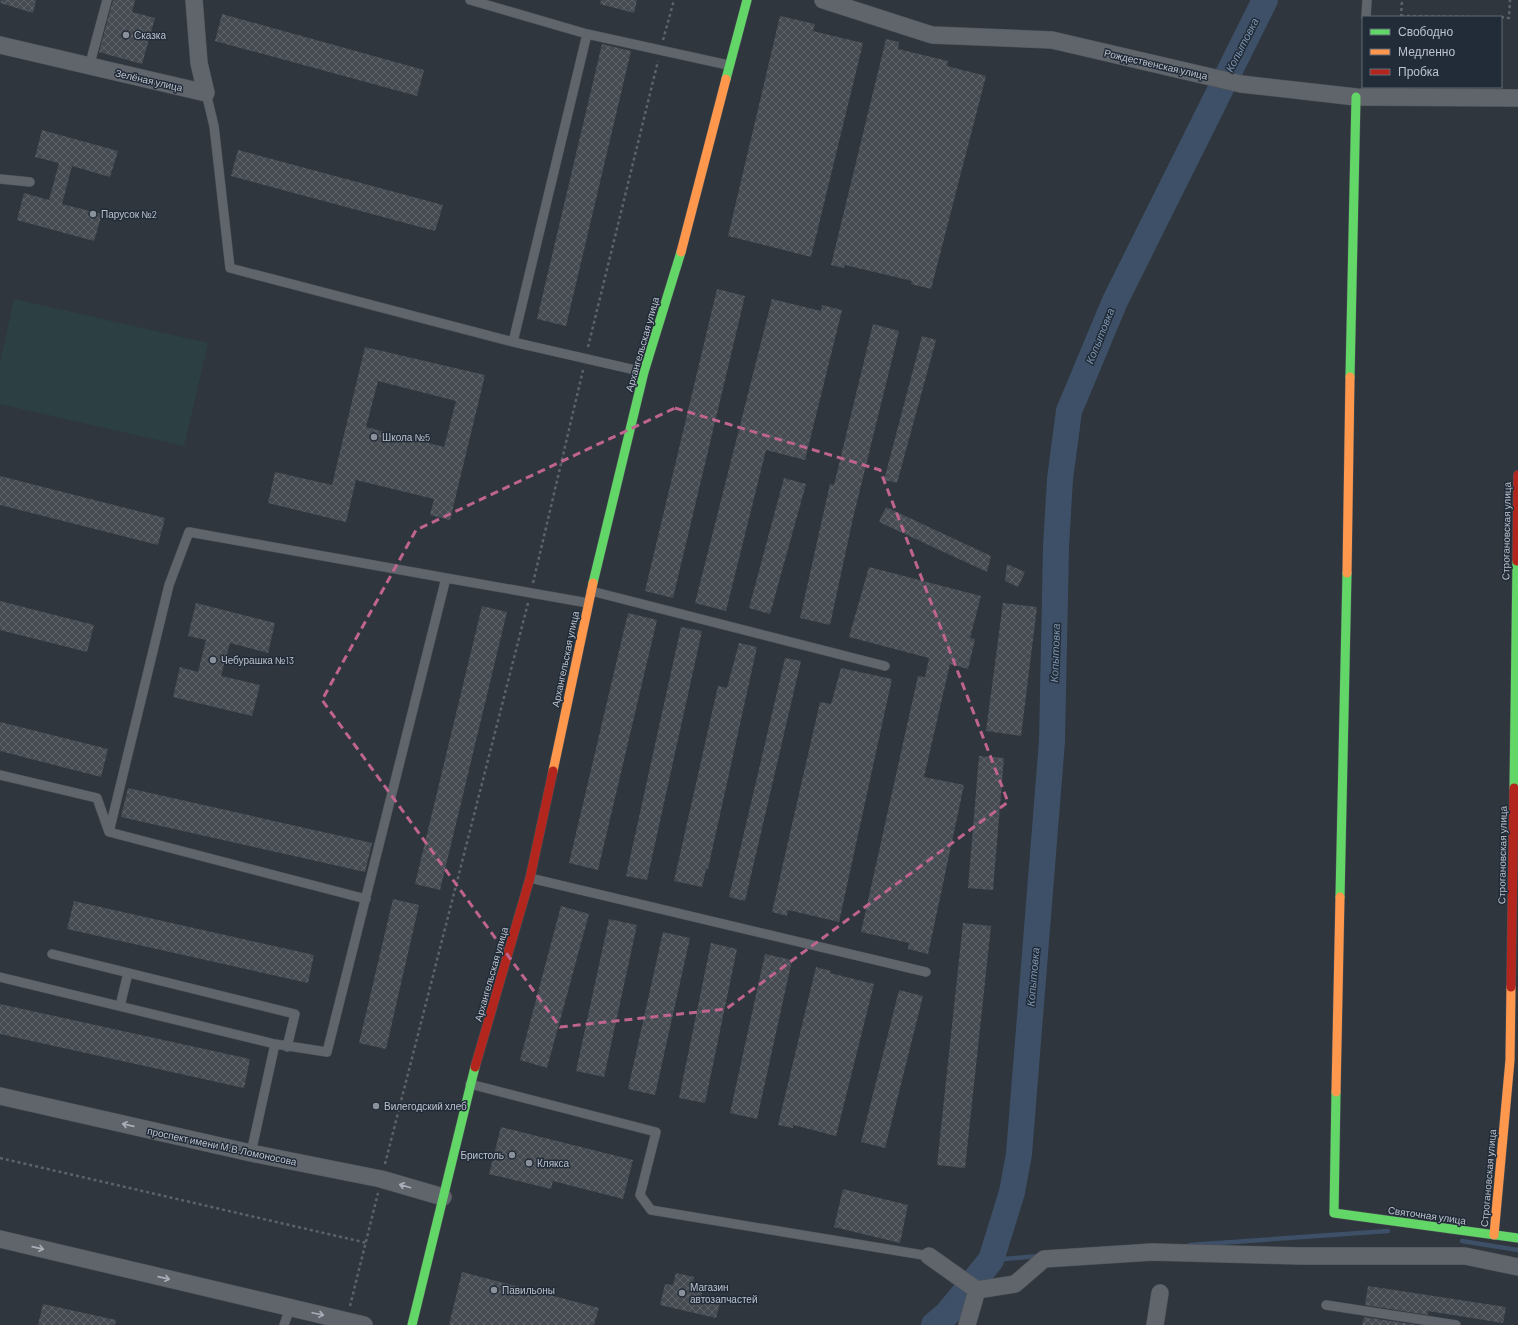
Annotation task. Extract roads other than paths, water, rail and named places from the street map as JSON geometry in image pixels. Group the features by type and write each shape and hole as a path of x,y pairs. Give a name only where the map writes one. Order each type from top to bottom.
{"street":[{"path":"194,0 198,63 206,93"},
{"name":"Архангельская улица","path":"412,1325 470,1084 530,878 588,603 644,372 681,251 746,0"},
{"name":"Рождественская улица","path":"823,0 932,35 1052,40 1235,82 1362,94 1518,98"},
{"name":"Зелёная улица","path":"0,45 206,93"},
{"name":"Святочная улица","path":"1362,94 1334,1213 1518,1238"},
{"name":"Строгановская улица","path":"1494,1235 1514,1060 1518,475"},
{"name":"проспект имени М.В.Ломоносова","path":"0,1096 251,1153 381,1179 443,1197"},
{"path":"0,1238 364,1325"},
{"path":"929,1256 977,1290 1015,1284 1044,1259 1152,1252 1300,1256 1465,1256 1518,1267"},
{"path":"967,1325 977,1290"},
{"path":"1155,1325 1160,1293"}],"lane":[{"path":"90,67 107,0"},
{"path":"470,0 587,34 728,66"},
{"path":"1366,16 1367,0"},
{"path":"513,342 587,34"},
{"path":"206,93 214,126 230,268 513,342 644,372"},
{"path":"0,179 30,182"},
{"path":"109,832 169,585 189,532 588,603"},
{"path":"0,977 275,1044 326,1052 366,900 446,578"},
{"path":"592,591 885,666"},
{"path":"0,775 97,798 109,832"},
{"path":"109,832 366,900"},
{"path":"530,878 926,972"},
{"path":"52,954 295,1014 287,1046"},
{"path":"120,1006 128,973"},
{"path":"251,1153 275,1044"},
{"path":"470,1084 656,1132 640,1195 651,1210 929,1256"},
{"path":"1326,1305 1456,1325"},
{"path":"284,1325 290,1308"}],"waterway":[{"name":"Копытовка","path":"934,1325 947,1314 991,1260 1012,1192 1019,1154 1052,741 1056,547 1060,479 1069,411 1115,301 1265,0"},
{"path":"1190,1245 1388,1231"},
{"path":"1462,1241 1518,1250"},
{"path":"991,1260 1039,1256"}],"place":[{"name":"Сказка","path":"126,35"},
{"name":"Парусок №2","path":"93,214"},
{"name":"Школа №5","path":"374,437"},
{"name":"Чебурашка №13","path":"213,660"},
{"name":"Вилегодский хлеб","path":"376,1106"},
{"name":"Бристоль","path":"512,1155"},
{"name":"Клякса","path":"529,1163"},
{"name":"Павильоны","path":"494,1290"},
{"name":"Магазин автозапчастей","path":"682,1293"}]}
